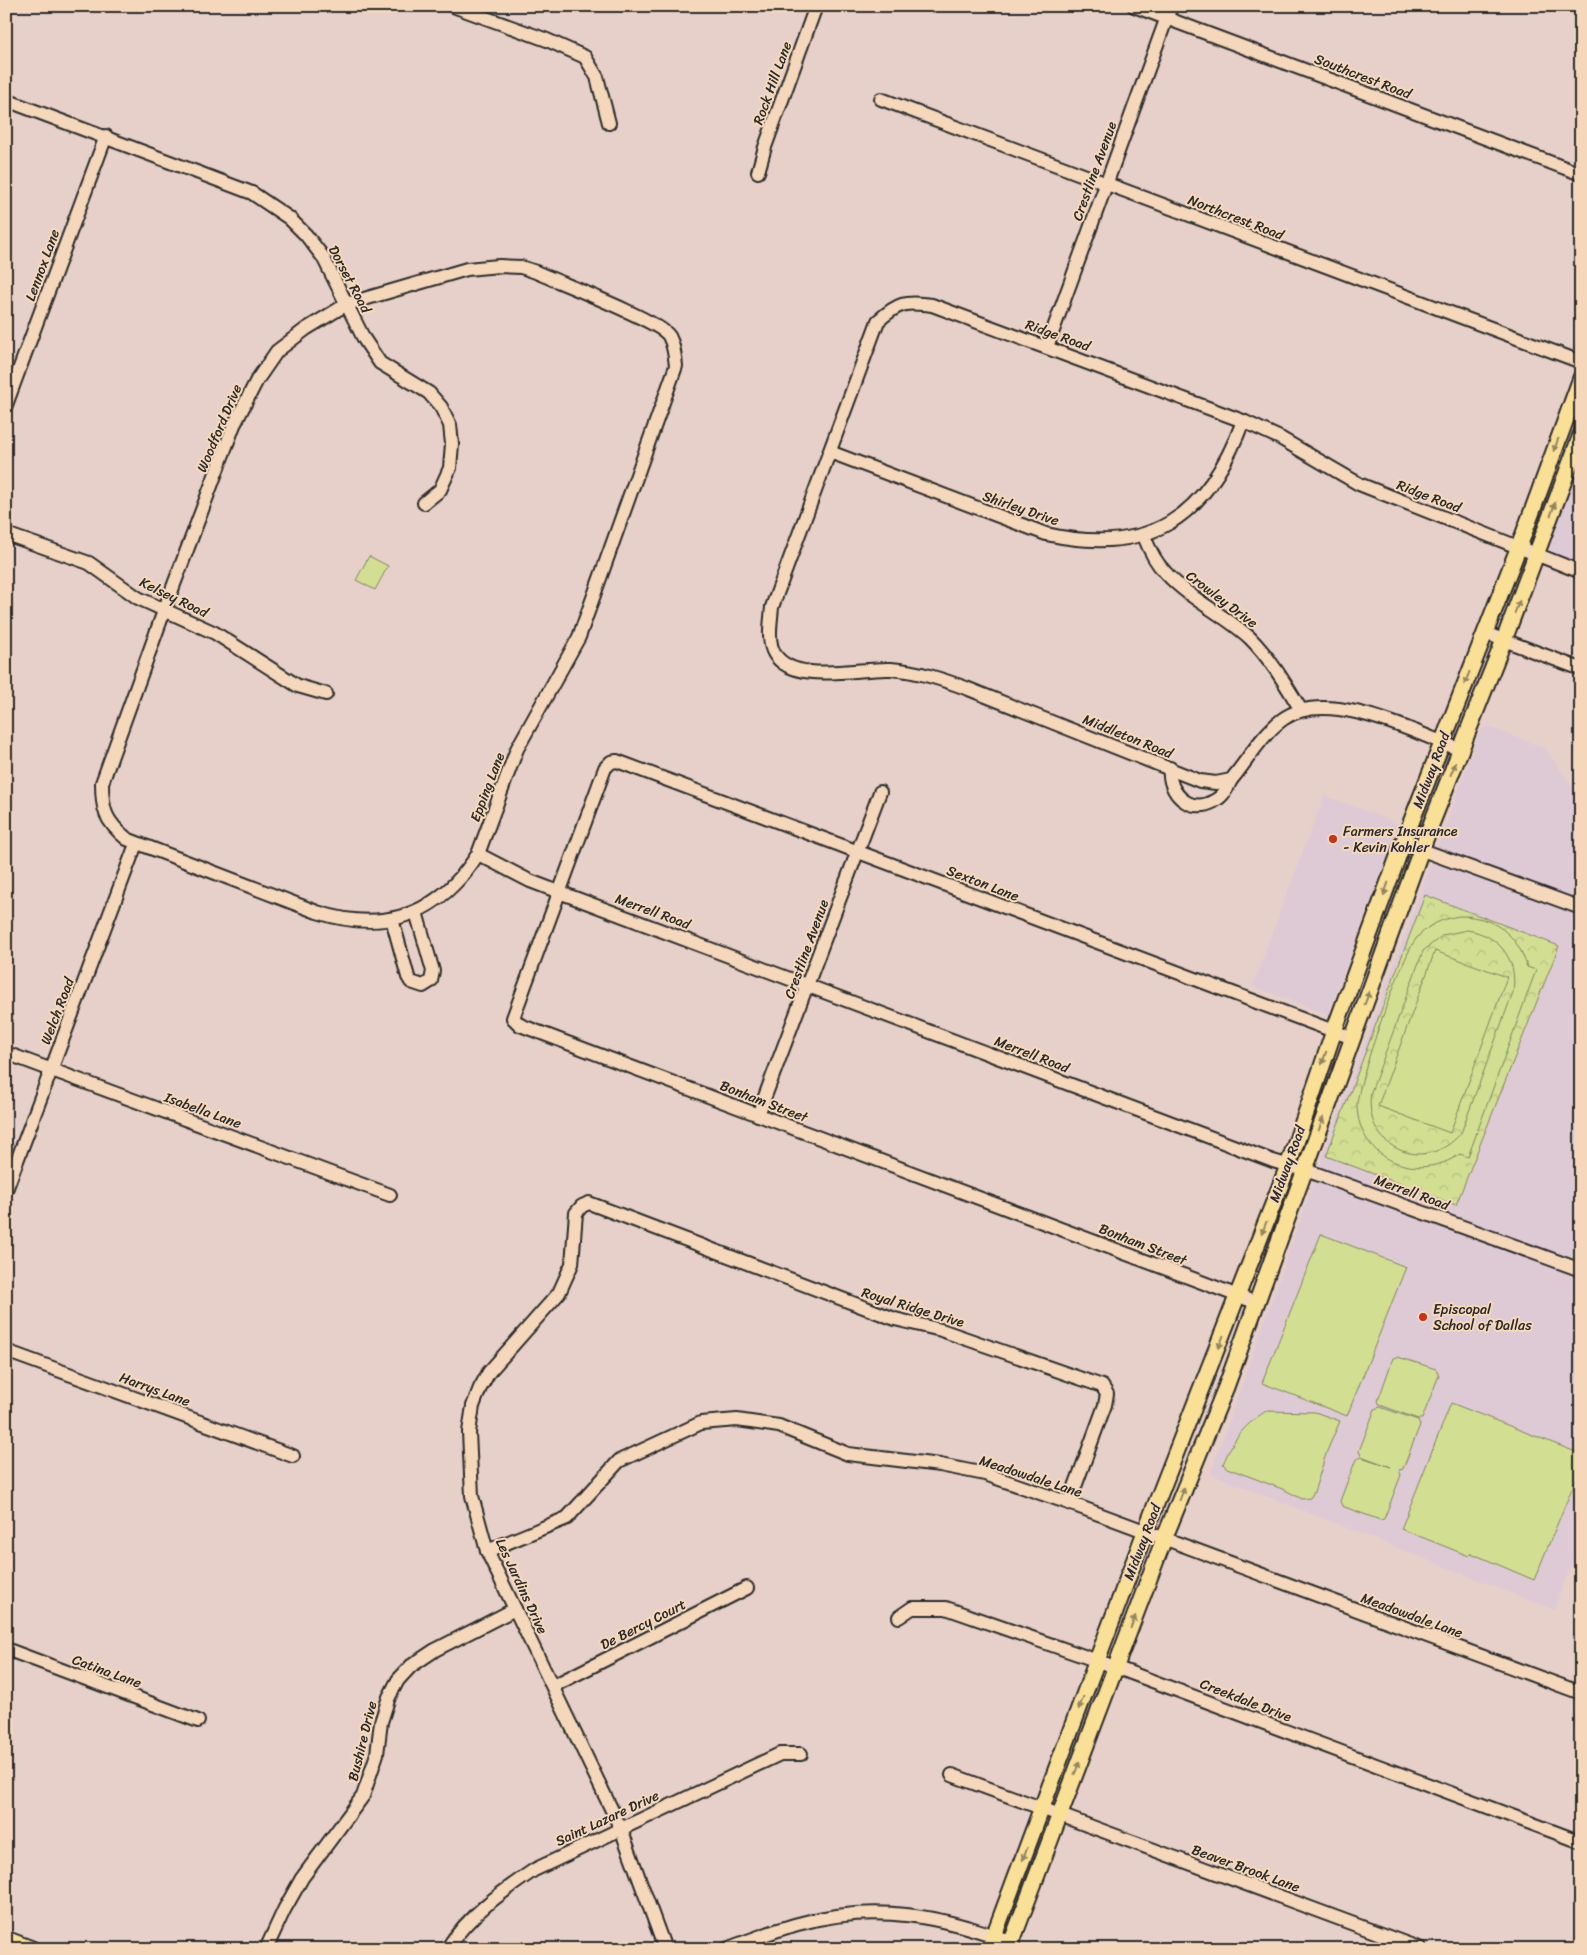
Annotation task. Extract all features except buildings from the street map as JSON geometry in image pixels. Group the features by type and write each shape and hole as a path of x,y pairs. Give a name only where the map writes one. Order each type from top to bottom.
{"main road":[{"name":"Midway Road","path":"991,1942 1145,1532 1288,1166 1334,1031 1441,742 1518,547 1575,412 1581,378"},
{"name":"Midway Road","path":"1010,1946 1164,1539 1226,1386 1421,850 1504,640 1581,435"},
{"path":"1376,916 1394,923"},
{"path":"6,1939 32,1949"}],"street":[{"path":"453,6 547,40 585,57 597,77 609,122"},
{"name":"Rock Hill Lane","path":"758,172 764,147 816,6"},
{"name":"Southcrest Road","path":"1134,6 1169,12 1581,174"},
{"name":"Crestline Avenue","path":"1047,347 1169,12"},
{"name":"Northcrest Road","path":"881,99 1581,362"},
{"name":"Dorset Road","path":"6,100 106,136 252,193 289,218 306,234 323,257 364,339 380,363 428,393 441,407 450,425 452,444 450,468 440,490 424,503"},
{"name":"Lennox Lane","path":"6,404 106,136"},
{"name":"Woodford Drive","path":"136,844 112,826 102,800 102,783 234,425 257,380 277,351 306,329 347,304 467,269 499,266 521,267 651,322 668,334 674,349 676,366 671,381"},
{"name":"Ridge Road","path":"771,639 772,607 878,321 894,306 911,302 932,305 1244,421 1280,438 1359,484 1581,572"},
{"name":"Epping Lane","path":"136,844 338,919 370,921 392,919 416,912 444,895 469,868 478,854 517,749 579,637 671,381"},
{"name":"Shirley Drive","path":"830,452 1046,534 1072,540 1098,542 1144,536 1190,508 1206,493 1218,476 1234,447 1244,421"},
{"name":"Kelsey Road","path":"6,534 89,563 138,598 215,633 298,686 326,694"},
{"name":"Crowley Drive","path":"1144,536 1152,555 1164,572 1176,583 1233,624 1267,657 1301,710"},
{"path":"1485,633 1581,669"},
{"name":"Middleton Road","path":"771,639 774,653 786,664 801,670 818,673 889,669 929,675 1200,781 1216,783 1231,780"},
{"path":"1170,768 1169,779 1174,792 1179,798 1192,804 1214,802 1225,792 1231,780 1269,733 1283,719 1301,710 1324,708 1350,711 1376,718 1461,750"},
{"name":"Sexton Lane","path":"605,768 611,762 618,760 1352,1038"},
{"name":"Bonham Street","path":"605,768 513,1018 520,1025 1257,1303"},
{"name":"Crestline Avenue","path":"758,1115 809,986 880,792"},
{"path":"1403,843 1581,908"},
{"name":"Welch Road","path":"6,1190 136,844"},
{"name":"Merrell Road","path":"478,854 511,872 559,892 1288,1166 1305,1170 1581,1270"},
{"path":"392,919 408,977 411,982 423,986 431,981 433,971 416,912"},
{"name":"Isabella Lane","path":"6,1053 390,1195"},
{"name":"Royal Ridge Drive","path":"576,1213 582,1206 589,1203 895,1319 941,1330 1102,1386 1107,1394 1105,1405 1069,1503"},
{"name":"Les Jardins Drive","path":"576,1213 572,1264 560,1293 489,1372 474,1406 470,1432 472,1496 487,1552 621,1829 664,1949"},
{"name":"Harrys Lane","path":"6,1351 293,1456"},
{"name":"Meadowdale Lane","path":"487,1552 566,1518 619,1461 701,1423 738,1420 779,1426 848,1454 985,1474 1069,1503 1581,1693"},
{"name":"De Bercy Court","path":"553,1686 747,1588"},
{"name":"Creekdale Drive","path":"899,1617 912,1608 946,1608 1115,1667 1581,1842"},
{"name":"Bushire Drive","path":"266,1949 284,1910 302,1878 364,1796 377,1754 380,1722 389,1697 398,1680 411,1666 435,1650 515,1610"},
{"name":"Catina Lane","path":"6,1649 198,1720"},
{"name":"Saint Lazare Drive","path":"447,1949 455,1936 479,1912 499,1894 534,1870 564,1854 780,1754 801,1754"},
{"name":"Beaver Brook Lane","path":"952,1775 1421,1949"},
{"path":"726,1949 803,1922 861,1913 896,1912 934,1918 991,1942 1010,1946"}],"shaded area":[{"path":"1581,456 1581,564 1554,554 1548,546"},
{"name":"Episcopal School of Dallas","path":"1487,726 1545,748 1581,798 1581,1539 1554,1610 1210,1474 1321,1160 1480,731"},
{"path":"1324,795 1400,824 1328,1015 1252,986"}],"green space":[{"path":"369,556 388,566 375,590 356,580"},
{"path":"1425,895 1559,946 1456,1205 1326,1156"},
{"path":"1453,917 1471,917 1493,923 1510,936 1517,945 1527,967 1536,970 1468,1157 1460,1154 1444,1163 1409,1166 1394,1162 1379,1153 1368,1141 1360,1125 1357,1106 1359,1094 1381,1021 1410,950 1416,939 1425,930 1435,923","holes":["1467,930 1489,937 1504,951 1513,970 1513,992 1461,1133 1446,1146 1430,1153 1414,1154 1399,1150 1386,1141 1376,1128 1371,1112 1371,1092 1423,951 1443,935"]},
{"path":"1435,951 1507,977 1450,1133 1378,1106"},
{"path":"1321,1234 1406,1267 1347,1416 1262,1383"},
{"path":"1398,1357 1436,1369 1439,1375 1422,1419 1380,1405 1378,1401 1393,1358"},
{"path":"1451,1403 1581,1454 1581,1467 1534,1580 1471,1553 1469,1556 1401,1529"},
{"path":"1380,1407 1418,1420 1420,1425 1403,1469 1399,1470 1401,1475 1384,1519 1380,1520 1342,1506 1340,1501 1356,1459 1361,1457 1391,1467 1361,1456 1359,1451 1375,1409"},
{"path":"1266,1411 1315,1412 1340,1421 1327,1451 1314,1492 1310,1498 1302,1499 1285,1490 1227,1468 1223,1464 1240,1434 1251,1422"}],"place":[{"name":"Farmers Insurance - Kevin Kohler","path":"1333,839"},
{"name":"Episcopal School of Dallas","path":"1423,1317"}]}
